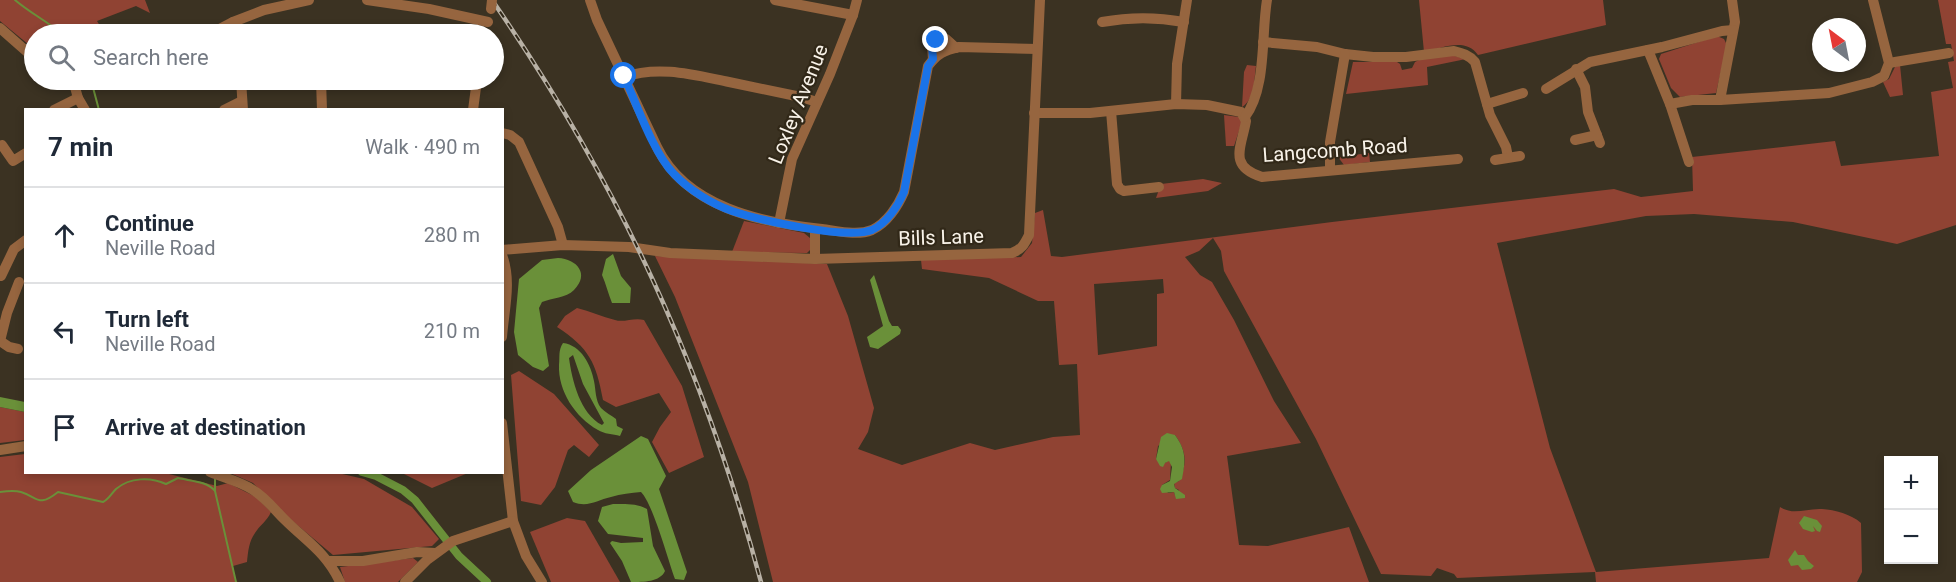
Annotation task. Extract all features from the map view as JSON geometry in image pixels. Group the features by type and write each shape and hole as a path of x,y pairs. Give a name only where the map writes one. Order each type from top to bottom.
{"street":[{"path":"230,24 293,1 309,0"},
{"path":"369,0 429,9 488,22 491,4"},
{"path":"590,0 597,20 662,159 675,176 713,203 733,211 779,223 815,229 854,233 872,230 890,215 898,204 904,192 928,66 933,59 946,49 956,48 1037,49"},
{"path":"776,0 853,15"},
{"name":"Loxley Avenue","path":"779,223 792,159 853,15 857,0"},
{"name":"Bills Lane","path":"504,253 563,245 629,247 670,253 815,259 1012,253 1021,249 1029,236 1040,0"},
{"path":"1176,104 1177,64 1187,0"},
{"path":"1034,113 1090,113 1176,104 1208,105 1241,112 1245,117 1254,99 1267,0"},
{"path":"1720,100 1735,22 1732,0"},
{"path":"1670,104 1692,100 1829,93 1872,82 1884,76 1889,63 1873,0"},
{"path":"1108,17 1168,19 1184,22"},
{"path":"0,28 24,49"},
{"path":"1546,89 1590,62 1648,50 1722,30 1733,30"},
{"path":"1263,42 1317,47 1345,54 1406,62 1454,51 1471,58 1508,157"},
{"path":"1648,50 1670,104 1689,162"},
{"path":"1889,63 1949,53"},
{"path":"1330,170 1330,141 1345,54"},
{"path":"1575,140 1598,139 1588,112 1585,87 1576,69"},
{"path":"624,76 638,72 690,73 817,102"},
{"path":"76,90 84,108"},
{"path":"242,90 243,105"},
{"path":"319,90 322,108"},
{"path":"473,108 476,90"},
{"path":"1487,104 1523,93"},
{"path":"58,108 78,98"},
{"path":"1111,111 1117,184 1124,191 1154,191"},
{"name":"Langcomb Road","path":"1245,117 1246,121 1239,144 1241,162 1251,174 1263,177 1445,154 1458,159"},
{"path":"504,134 519,142 558,227 563,245"},
{"path":"2,145 13,162 24,154"},
{"path":"1495,159 1520,156"},
{"path":"815,229 815,259"},
{"path":"18,349 9,347 0,341 7,313 22,284 1,276 14,249 24,242"},
{"path":"504,258 507,288 504,317"},
{"path":"504,441 513,522 526,556 542,582"},
{"path":"0,450 24,446"},
{"path":"217,474 233,479 254,490 319,549 329,561 340,582"},
{"path":"405,582 449,544 513,522"},
{"path":"329,561 363,561 417,552 435,554"}],"shaded area":[{"path":"0,0 145,0 150,13 136,6 97,21 99,24 24,24 24,41 0,21"},
{"path":"1419,0 1603,0 1606,25 1478,55 1467,46 1460,45 1424,52"},
{"path":"1938,0 1956,0 1956,225 1897,244 1793,222 1694,214 1646,216 1497,243 1550,448 1596,572 1769,558 1780,507 1790,511 1832,510 1848,515 1861,523 1862,572 1857,582 1596,582 1595,572 1457,578 1454,574 1437,568 1431,576 1381,574 1316,439 1224,271 1221,251 1213,238 1199,251 1185,257 1200,275 1212,282 1234,320 1274,401 1301,443 1227,456 1239,545 1268,546 1349,527 1369,582 773,582 748,482 675,297 655,256 827,264 848,316 874,408 868,432 858,449 902,465 970,443 995,450 1053,437 1080,435 1077,364 1059,365 1054,301 1038,301 989,278 922,269 921,260 1021,257 1032,243 1035,213 1043,210 1051,256 1062,257 1332,222 1614,189 1641,197 1693,191 1692,157 1835,141 1841,166 1939,156 1931,92 1953,88 1948,62 1954,61 1951,44 1946,44","holes":["1163,279 1164,293 1157,294 1157,346 1098,355 1094,284","1175,435 1182,446 1185,462 1179,481 1174,483 1175,488 1179,490 1175,495 1174,492 1168,493 1162,485 1170,480 1171,462 1169,460 1165,463 1156,459 1158,446"]},
{"path":"1717,36 1724,39 1727,45 1716,93 1680,97 1671,88 1659,59 1661,54"},
{"path":"1451,55 1466,59 1427,67 1428,85 1346,94 1353,62 1397,62 1402,70 1412,68 1415,62 1421,59"},
{"path":"1247,65 1256,66 1254,83 1252,94 1242,107 1244,72"},
{"path":"1900,65 1903,95 1890,97 1883,82 1889,79 1895,67"},
{"path":"1224,115 1239,117 1242,122 1234,146 1226,146"},
{"path":"1369,153 1370,162 1344,165 1338,157"},
{"path":"1203,179 1222,183 1208,191 1156,198 1161,184"},
{"path":"744,221 804,233 810,238 810,250 807,253 732,252"},
{"path":"613,254 621,276 631,288 630,303 612,303 602,275 606,259"},
{"path":"558,258 576,264 581,278 571,293 542,302 539,308 549,366 543,371 533,367 518,355 514,332 519,279 542,260"},
{"path":"874,275 889,321 892,326 898,326 901,330 900,334 878,349 870,347 867,337 883,326 870,280"},
{"path":"577,308 618,321 644,320 682,386 704,457 669,473 652,442 671,412 659,393 616,407 603,400 594,366 584,349 557,327 565,316"},
{"path":"563,343 575,348 588,362 599,405 616,419 617,426 623,429 620,436 598,430 575,411 565,394 559,375","holes":["573,355 583,384 604,423 602,425 588,413 578,396 569,358"]},
{"path":"519,371 554,394 599,445 589,457 574,445 568,450 555,487 541,505 521,501 511,375"},
{"path":"0,397 24,402 24,412 0,407"},
{"path":"0,407 24,412 24,440 0,443"},
{"path":"1167,433 1175,435 1183,451 1182,479 1174,484 1175,488 1185,495 1185,498 1176,499 1174,492 1162,493 1160,489 1162,485 1170,481 1172,467 1169,461 1163,467 1160,466 1156,459 1161,437"},
{"path":"641,436 648,439 666,476 659,489 687,572 684,580 675,579 655,520 641,492 578,504 573,502 568,491 591,470"},
{"path":"24,454 24,474 169,474 217,486 228,483 256,497 271,512 253,536 247,562 233,566 235,581 238,582 0,582 0,457"},
{"path":"232,474 342,474 364,479 412,507 439,539 432,546 333,555 283,513 253,483"},
{"path":"404,474 466,474 432,488"},
{"path":"613,504 635,505 647,509 653,546 665,571 663,575 646,581 631,582 622,561 610,543 612,541 643,542 643,538 608,534 598,521 602,507"},
{"path":"1804,516 1817,520 1822,526 1820,532 1813,526 1815,531 1812,532 1803,529 1799,523"},
{"path":"567,518 585,521 620,582 551,582 530,532"},
{"path":"1795,550 1798,555 1804,555 1814,566 1811,569 1802,570 1798,565 1791,566 1788,560"},
{"path":"413,558 418,562 398,582 345,582 340,567"}],"waterway":[{"path":"15,0 49,24"},
{"path":"94,90 98,108"},
{"path":"369,474 403,490 415,500 459,556 487,582"},
{"path":"0,492 18,491 38,500 46,499 58,492 103,502 116,489 134,480 147,479 166,484 178,478 203,483 215,491"},
{"path":"215,479 215,491 236,582"}],"railway":[{"path":"492,0 538,69 579,138 618,208 652,279 684,351 712,426 761,582"}],"route":[{"path":"624,76 662,159 675,176 713,203 733,211 779,223 854,233 872,230 879,225 890,215 904,192 928,66 933,59 932,46 936,40"}]}
